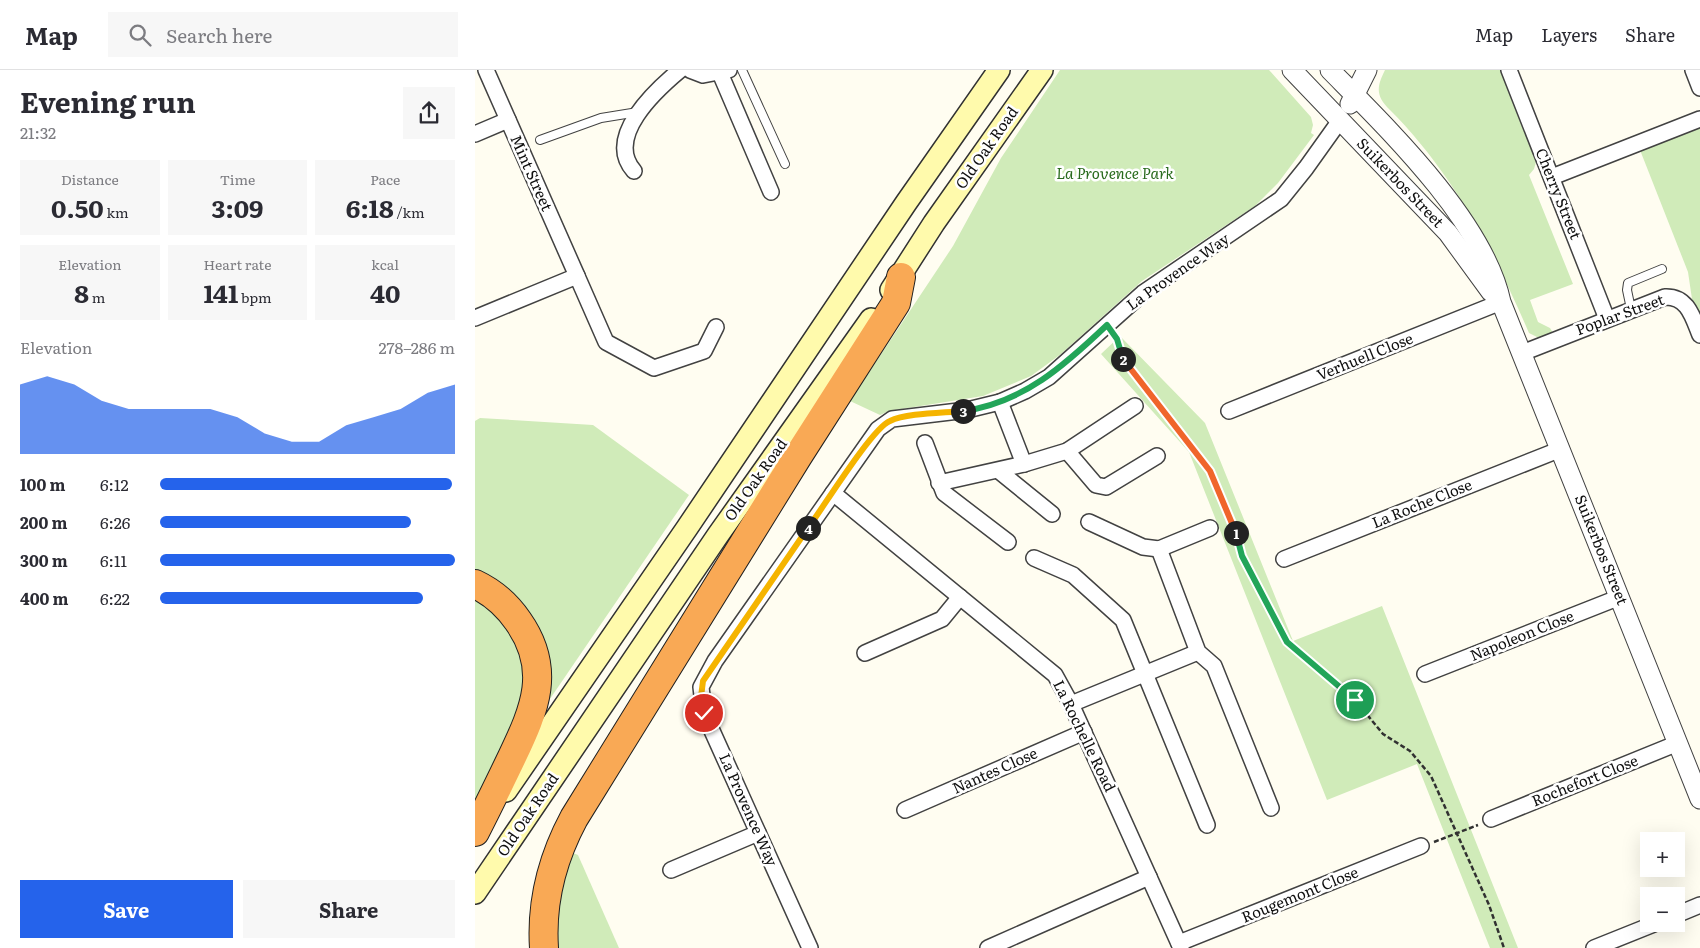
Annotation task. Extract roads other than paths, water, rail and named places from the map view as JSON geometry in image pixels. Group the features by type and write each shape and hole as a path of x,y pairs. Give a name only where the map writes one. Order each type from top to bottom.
{"highway":[{"path":"544,948 543,920 547,891 556,858 574,818 896,303 901,277"},
{"path":"475,584 504,604 522,626 533,650 538,680 536,700 529,722 475,832"}],"main road":[{"name":"Old Oak Road","path":"475,836 687,528 906,202 999,70"},
{"name":"Old Oak Road","path":"475,893 718,535 901,277 934,223 1042,70"}],"street":[{"name":"Mint Street","path":"485,70 606,342 654,368 704,350 716,327"},
{"path":"634,171 628,162 626,143 638,112 653,93 680,70"},
{"path":"690,70 703,75 724,72 771,192"},
{"name":"Suikerbos Street","path":"1292,70 1341,119 1355,137 1448,233 1489,290 1501,302"},
{"name":"Suikerbos Street","path":"1330,70 1411,154 1455,210 1487,263 1699,794"},
{"path":"1341,119 1367,70"},
{"name":"Cherry Street","path":"1509,70 1607,319"},
{"path":"1693,70 1700,88"},
{"path":"1551,178 1700,118"},
{"name":"La Provence Way","path":"810,948 704,713 701,688 715,661 878,429 887,421 967,410 1000,402 1025,391 1049,377 1163,278 1281,199 1341,119"},
{"path":"475,134 508,120"},
{"path":"475,318 577,276"},
{"name":"Poplar Street","path":"1522,353 1660,298 1675,297 1687,306 1700,336"},
{"name":"Verhuell Close","path":"1229,411 1501,302"},
{"path":"1000,402 1024,464"},
{"path":"939,483 1024,464 1067,451 1135,406"},
{"path":"925,442 939,483 947,497 1008,542"},
{"name":"La Roche Close","path":"1284,559 1561,449"},
{"path":"1067,451 1096,485 1106,487 1157,456"},
{"path":"999,470 1052,514"},
{"name":"La Rochelle Road","path":"833,493 1051,671 1071,704 1180,946"},
{"path":"1089,522 1143,547 1159,549 1210,528"},
{"path":"1159,549 1199,652 1214,666 1271,808"},
{"path":"1034,558 1073,575 1118,614 1207,825"},
{"path":"865,653 942,619 960,596"},
{"name":"Napoleon Close","path":"1425,674 1620,597"},
{"path":"1071,704 1199,652"},
{"name":"Nantes Close","path":"905,810 1084,732"},
{"name":"Rochefort Close","path":"1491,819 1678,743"},
{"path":"671,870 758,832"},
{"name":"Rougemont Close","path":"1180,946 1421,846"},
{"path":"988,948 1149,877"},
{"path":"1685,911 1700,905"},
{"path":"1594,948 1640,930"}],"lane":[{"path":"742,70 785,164"},
{"path":"540,140 601,118 638,112"},
{"path":"1631,310 1627,290 1628,283 1661,269"}],"park label":[{"name":"La Provence Park","path":"1115,174"}]}
